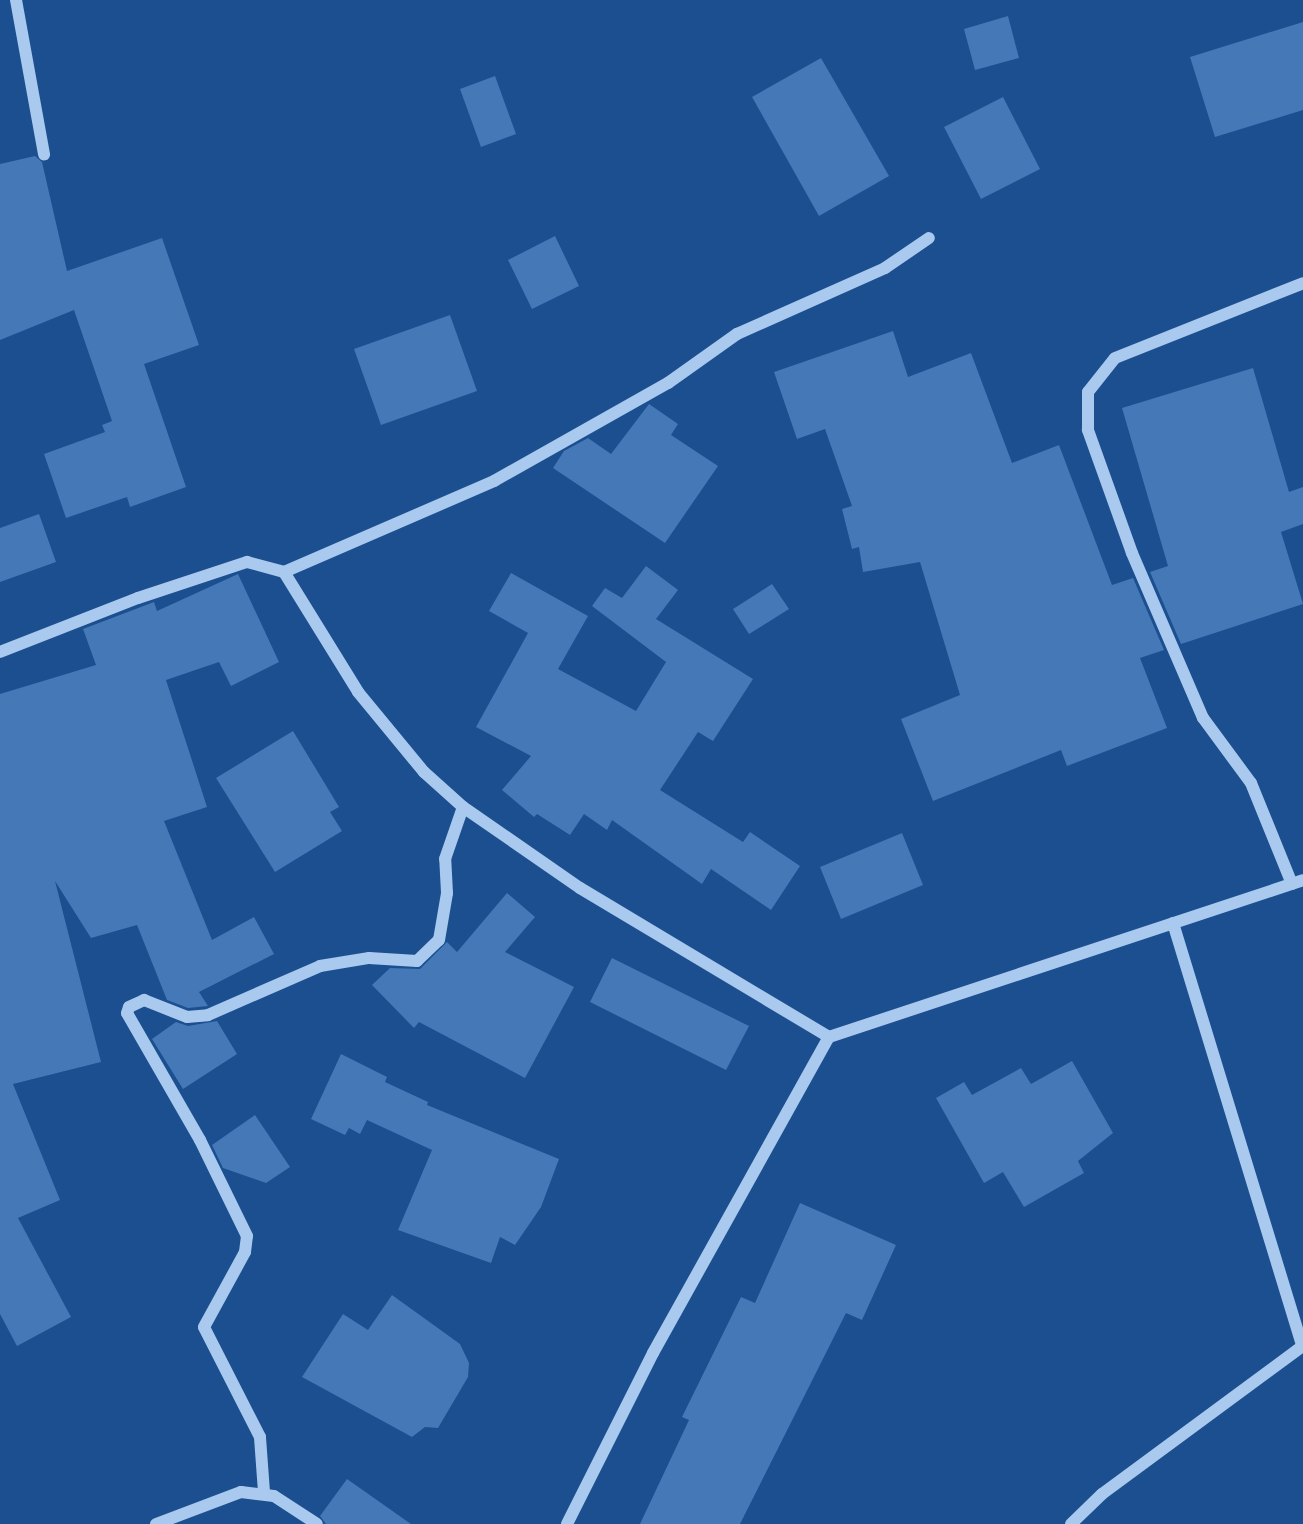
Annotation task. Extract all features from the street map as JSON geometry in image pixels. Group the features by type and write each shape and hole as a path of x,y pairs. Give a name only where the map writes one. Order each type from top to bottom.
{"street":[{"path":"16,0 44,154"},
{"path":"0,652 138,598 247,562 284,572 494,481 668,383 737,334 885,268 929,238"},
{"path":"567,1524 653,1353 829,1037 1297,882 1251,783 1203,718 1132,553 1088,430 1088,392 1115,358 1303,284"},
{"path":"284,572 358,692 424,772 463,807 580,888 829,1037"},
{"path":"264,1492 260,1437 204,1327 245,1252 247,1236 200,1140 127,1013 129,1007 144,1000 187,1017 208,1016 320,967 369,958 417,961 439,940 447,893 445,859 463,807"},
{"path":"1070,1524 1102,1494 1303,1346 1173,923"},
{"path":"156,1524 241,1492 264,1492 317,1524"}],"building":[{"path":"1008,16 1019,58 975,70 964,29"},
{"path":"1303,22 1303,110 1215,137 1190,57"},
{"path":"821,58 889,176 819,216 752,97"},
{"path":"495,76 516,134 481,147 460,89"},
{"path":"1003,97 1040,169 981,199 944,127"},
{"path":"35,156 42,162 67,271 162,238 199,345 144,364 186,487 130,507 127,497 66,518 44,454 105,432 102,425 112,421 74,310 0,340 0,164"},
{"path":"555,236 579,286 532,309 508,260"},
{"path":"450,315 477,391 381,425 354,349"},
{"path":"893,331 908,377 971,353 1012,463 1059,445 1112,585 1133,578 1164,650 1140,658 1167,728 1067,766 1061,750 933,801 901,719 960,695 920,562 863,572 859,547 852,549 842,509 852,506 825,429 797,439 774,372"},
{"path":"1253,368 1289,492 1303,487 1303,524 1281,532 1303,604 1181,644 1150,572 1168,566 1122,408"},
{"path":"649,404 678,424 671,435 718,466 665,543 553,468 564,451 588,438 611,454"},
{"path":"39,514 56,562 0,582 0,528"},
{"path":"646,566 678,590 656,619 753,679 713,741 698,732 660,790 743,842 750,832 800,866 771,910 711,869 702,884 612,820 607,830 584,814 570,835 537,814 534,817 502,790 531,756 476,727 528,633 489,611 511,573 588,616 558,669 636,711 666,662 592,606 605,588 622,598"},
{"path":"238,574 279,662 231,686 219,662 166,680 207,807 164,821 212,940 254,917 274,954 199,992 208,1006 188,1008 167,1000 137,925 91,938 55,881 101,1062 13,1084 60,1200 18,1218 71,1317 17,1346 0,1314 0,694 96,665 83,629 154,602 157,611"},
{"path":"772,584 789,609 749,634 733,609"},
{"path":"293,731 339,807 330,812 342,831 275,872 216,778"},
{"path":"902,833 923,885 841,919 820,867"},
{"path":"507,893 535,917 505,952 574,987 525,1078 419,1022 414,1028 372,985 390,968 420,969 447,942 457,952"},
{"path":"612,958 749,1026 726,1070 590,1002"},
{"path":"217,1021 237,1054 183,1089 152,1039 176,1022 188,1026"},
{"path":"341,1054 387,1077 385,1082 428,1102 427,1105 559,1159 541,1207 515,1245 500,1237 491,1263 398,1230 432,1150 367,1120 360,1134 349,1128 345,1135 311,1119"},
{"path":"1072,1061 1113,1133 1078,1161 1084,1173 1024,1207 1003,1172 984,1183 936,1098 964,1082 972,1095 1021,1068 1031,1084"},
{"path":"255,1115 290,1167 266,1183 223,1168 212,1145"},
{"path":"800,1203 896,1245 862,1320 846,1313 740,1524 640,1524 689,1420 682,1417 741,1297 755,1303"},
{"path":"392,1295 460,1344 469,1363 468,1377 438,1428 425,1427 412,1437 302,1377 343,1314 368,1330"},
{"path":"347,1479 411,1524 326,1524 320,1516"}]}
